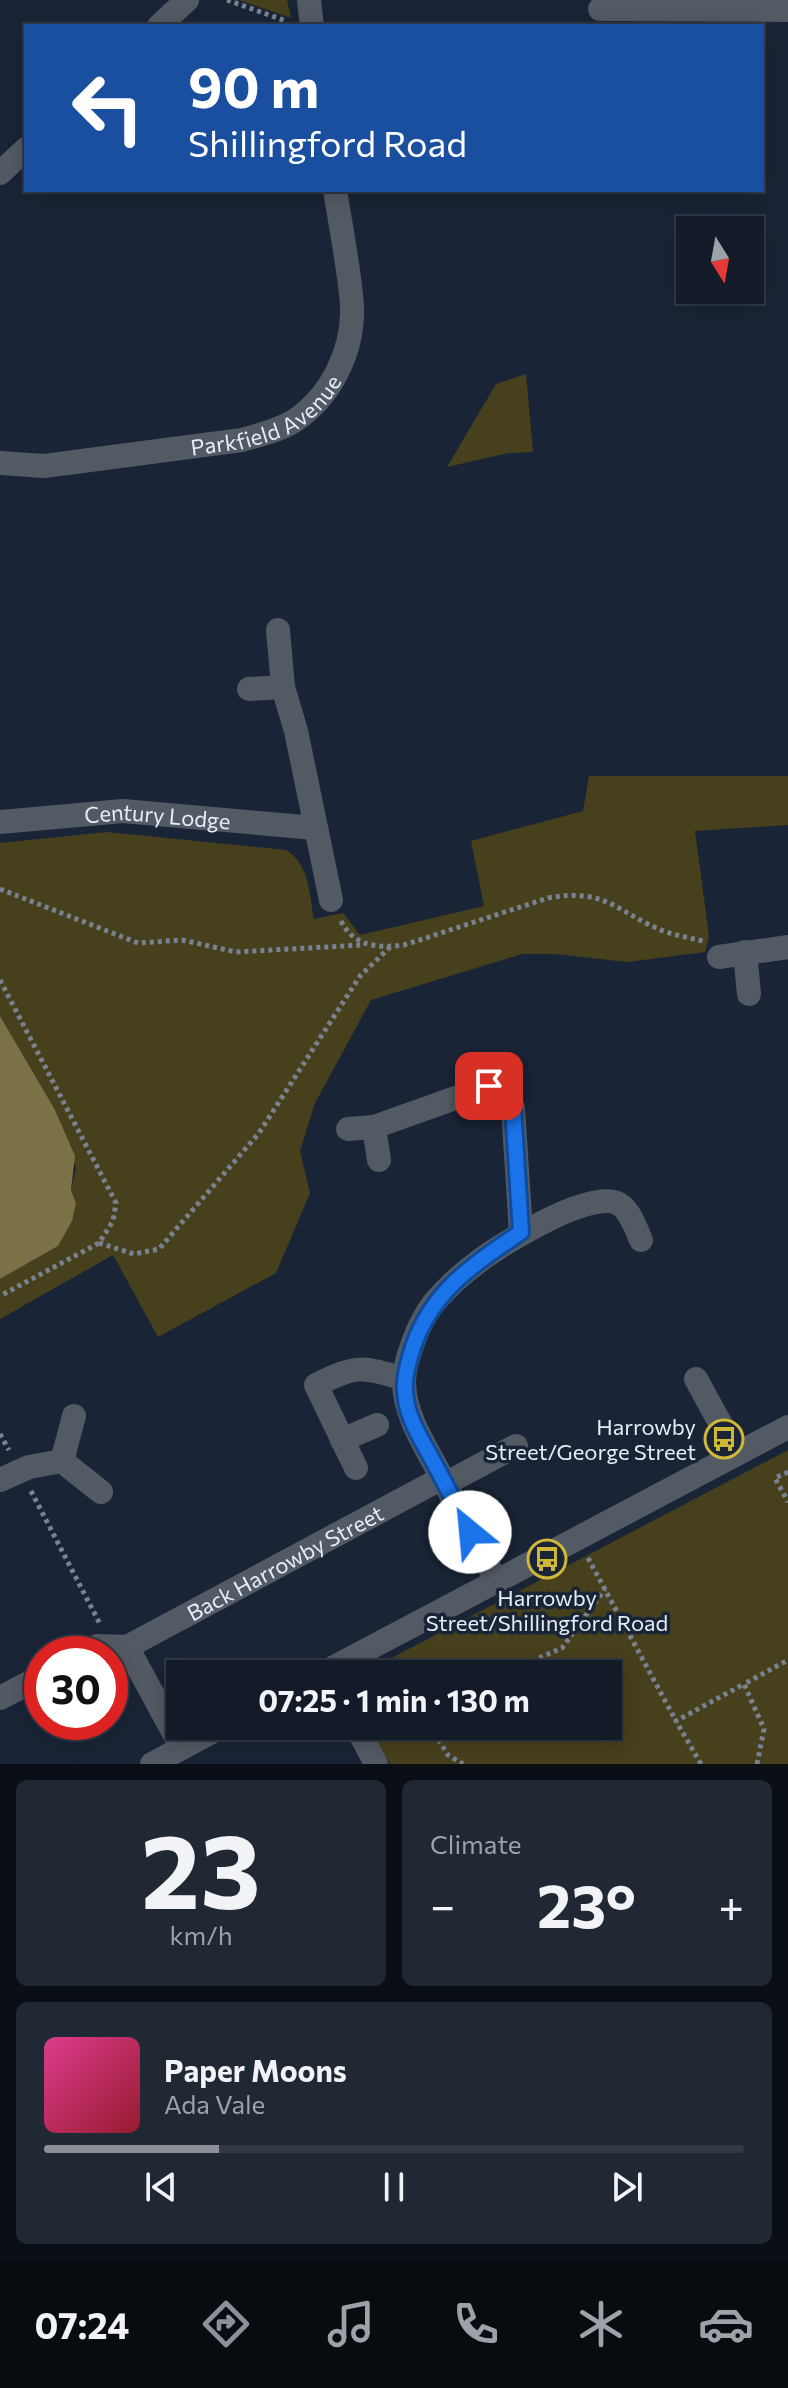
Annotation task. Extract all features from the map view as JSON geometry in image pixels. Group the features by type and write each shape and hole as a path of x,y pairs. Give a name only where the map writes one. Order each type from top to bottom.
{"street":[{"path":"161,24 187,0"},
{"path":"309,0 312,24"},
{"path":"600,9 788,10"},
{"name":"Parkfield Avenue","path":"0,463 23,467 44,466 242,440 293,422 313,405 330,384 342,362 349,336 352,307 335,192"},
{"path":"278,630 283,687 296,731 331,900"},
{"path":"249,689 283,687"},
{"name":"Century Lodge","path":"0,822 123,811 315,828"},
{"path":"719,957 788,947"},
{"path":"745,952 749,994"},
{"path":"348,1129 374,1127 489,1086 505,1092 513,1108 521,1232"},
{"path":"374,1127 379,1160"},
{"path":"496,1580 416,1428 406,1401 404,1379 416,1333 431,1306 482,1259 521,1232 569,1210 604,1201 617,1202 624,1208 641,1240"},
{"path":"356,1468 316,1385 351,1369 366,1368 404,1379"},
{"path":"696,1379 737,1454"},
{"path":"62,1461 74,1416"},
{"path":"342,1440 377,1425"},
{"path":"349,1660 788,1427"},
{"name":"Back Harrowby Street","path":"128,1642 516,1446"},
{"path":"10,1475 62,1461"},
{"path":"62,1461 101,1492"},
{"path":"128,1659 182,1748"},
{"path":"0,1698 24,1685"},
{"path":"152,1764 197,1740"},
{"path":"362,1740 371,1762"}],"path":[{"path":"227,0 286,21"},
{"path":"0,889 138,943 182,940 236,952 404,945 568,894 603,900 667,932 713,943 719,957"},
{"path":"331,900 346,931 366,945"},
{"path":"99,1243 134,1254 159,1249 259,1133 360,976 390,947"},
{"path":"0,980 116,1203 113,1221 99,1243 0,1296"},
{"path":"788,1472 775,1478 788,1502"},
{"path":"10,1475 114,1636"},
{"path":"586,1554 701,1764"},
{"path":"535,1660 562,1648 605,1589"},
{"path":"676,1721 788,1660"},
{"path":"744,1684 764,1729 757,1764"},
{"path":"439,1740 448,1755 463,1764"}],"shaded area":[{"path":"239,0 287,0 291,18"},
{"path":"526,374 533,452 508,453 447,467 496,384"},
{"path":"589,776 788,776 788,825 695,831 709,936 705,952 627,962 556,954 522,954 371,1000 315,1103 300,1151 310,1193 276,1273 158,1337 113,1255 0,1319 0,1279 58,1246 76,1203 71,1190 76,1168 54,1108 0,1016 0,843 107,832 286,850 300,863 304,872 314,919 343,913 360,935 484,906 471,841 583,811"},
{"path":"0,1016 54,1108 75,1156 71,1190 76,1203 72,1221 58,1246 0,1279"},
{"path":"788,1450 788,1764 390,1764 376,1740 622,1740 622,1660 388,1660"}],"place":[{"name":"Harrowby Street/George Street","path":"724,1439"},
{"name":"Harrowby Street/Shillingford Road","path":"547,1559"}],"route":[{"path":"470,1532 416,1428 406,1401 404,1379 416,1333 431,1306 454,1282 521,1232 513,1108 505,1092 489,1086"}]}
